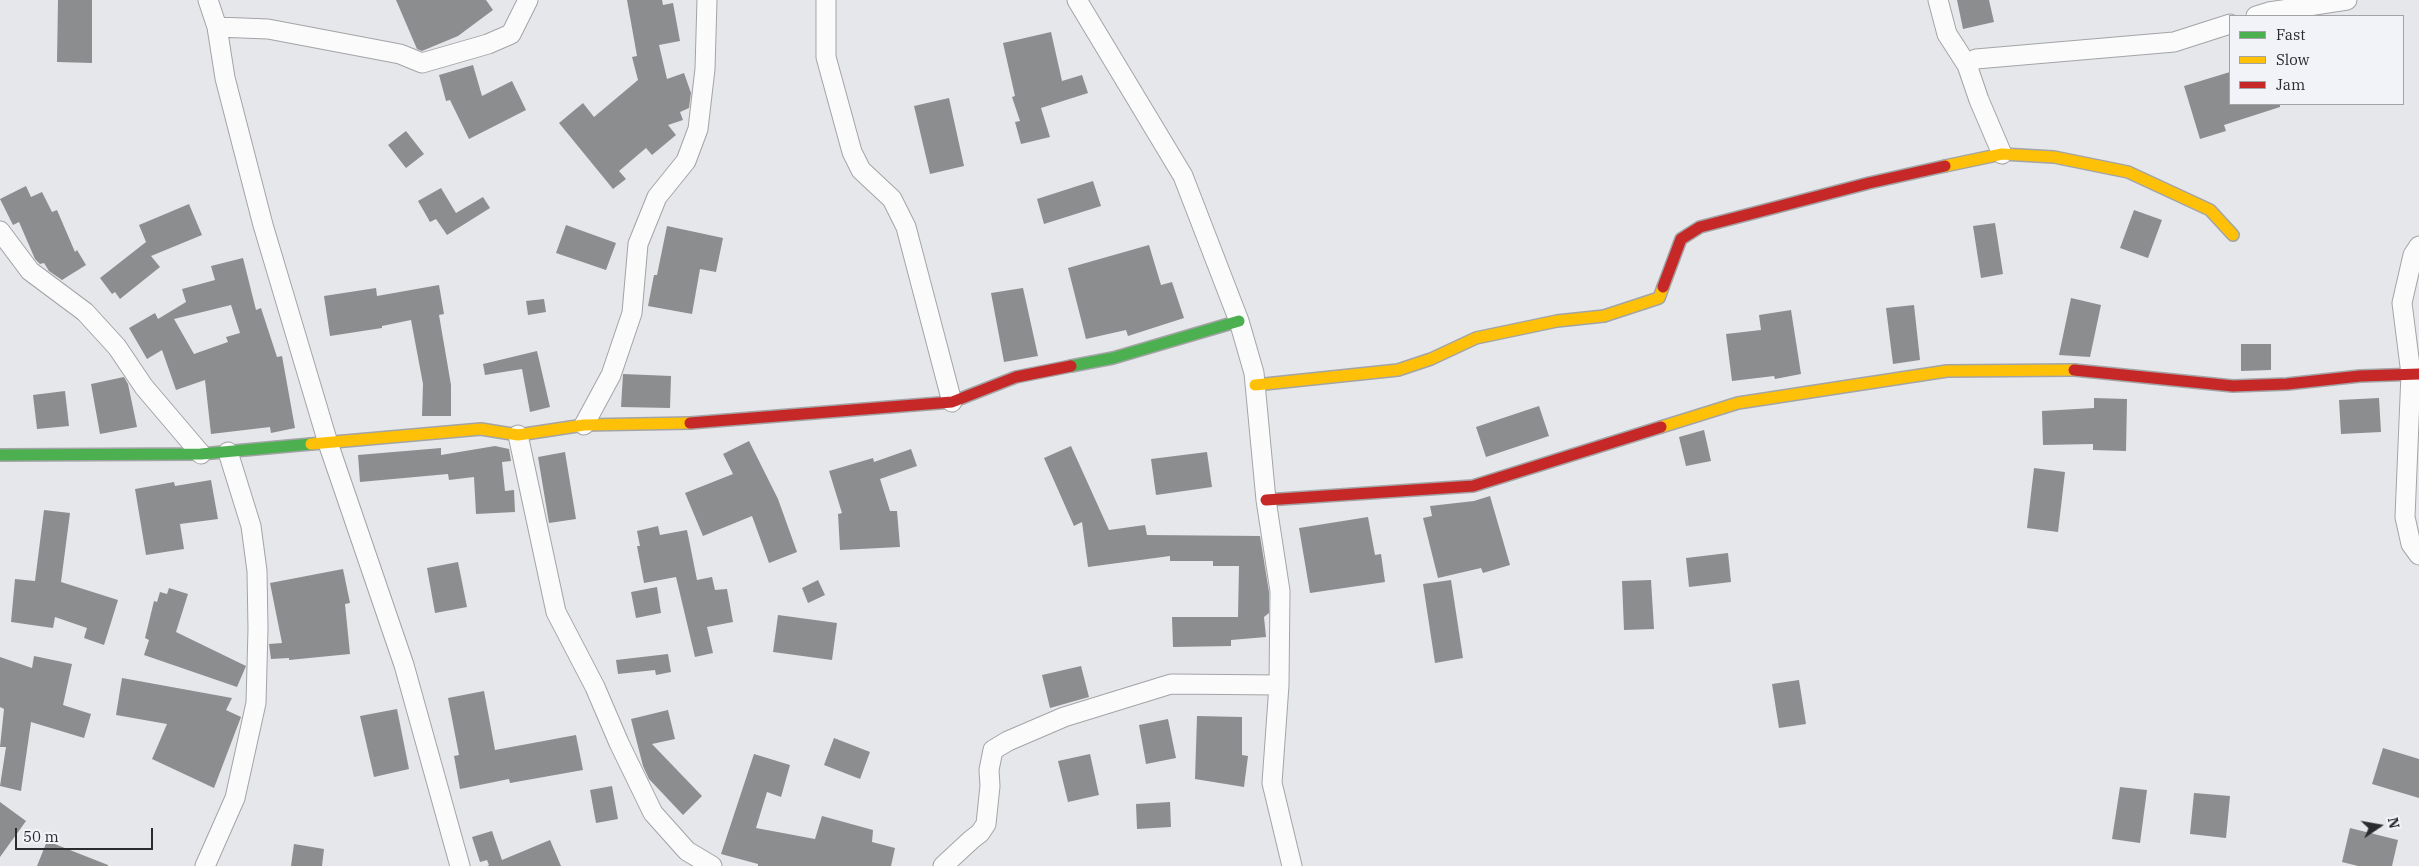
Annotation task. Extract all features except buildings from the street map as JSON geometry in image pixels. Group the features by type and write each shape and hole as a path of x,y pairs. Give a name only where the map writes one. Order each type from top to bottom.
{"street":[{"path":"208,0 217,26 225,78 263,225 328,443 404,665 460,866"},
{"path":"217,26 268,29 400,54 422,62 488,44 511,34 528,0"},
{"path":"584,425 611,375 632,313 638,244 657,197 686,161 698,129 705,69 707,0"},
{"path":"826,0 826,57 852,152 861,170 892,199 906,227 952,402"},
{"path":"1077,0 1183,176 1239,321 1254,373 1266,500 1280,591 1279,685 1272,783 1292,866"},
{"path":"1938,0 1947,34 1967,66 2002,154"},
{"path":"2259,15 2347,0"},
{"path":"1967,66 1976,59 2174,42 2229,24"},
{"path":"1256,385 1398,370 1431,359 1476,338 1557,321 1604,316 1659,298 1681,239 1700,227 1869,183 2002,154 2054,157 2128,172 2210,210 2233,235"},
{"path":"0,231 30,271 85,312 117,346 144,386 201,454"},
{"path":"2419,246 2413,256 2402,303 2415,374 2404,517 2411,544 2419,554"},
{"path":"0,455 201,454 481,429 518,435 584,425 670,425 952,402 1016,377 1113,358 1239,321"},
{"path":"1266,500 1473,486 1738,403 1946,370 2072,370 2233,386 2415,374"},
{"path":"518,435 556,612 595,687 619,743 653,813 687,851 712,866"},
{"path":"205,866 235,798 256,703 257,571 251,526 228,452"},
{"path":"943,866 980,833 986,824 990,786 988,770 993,750 1008,741 1064,717 1170,684 1279,685"}],"traffic: fast":[{"path":"1071,366 1113,358 1239,321"},
{"path":"0,455 201,454 311,444"}],"traffic: slow":[{"path":"1945,166 2002,154 2054,157 2128,172 2210,210 2233,235"},
{"path":"1255,385 1398,370 1431,359 1476,338 1557,321 1604,316 1659,298 1663,287"},
{"path":"1661,427 1738,403 1947,371 2074,370"},
{"path":"311,444 481,429 518,435 584,425 690,423"}],"traffic: jam":[{"path":"1663,287 1681,239 1700,227 1869,183 1945,166"},
{"path":"690,423 952,402 1016,377 1071,366"},
{"path":"2074,370 2233,386 2287,384 2360,376 2419,374"},
{"path":"1266,500 1473,486 1661,427"}]}
